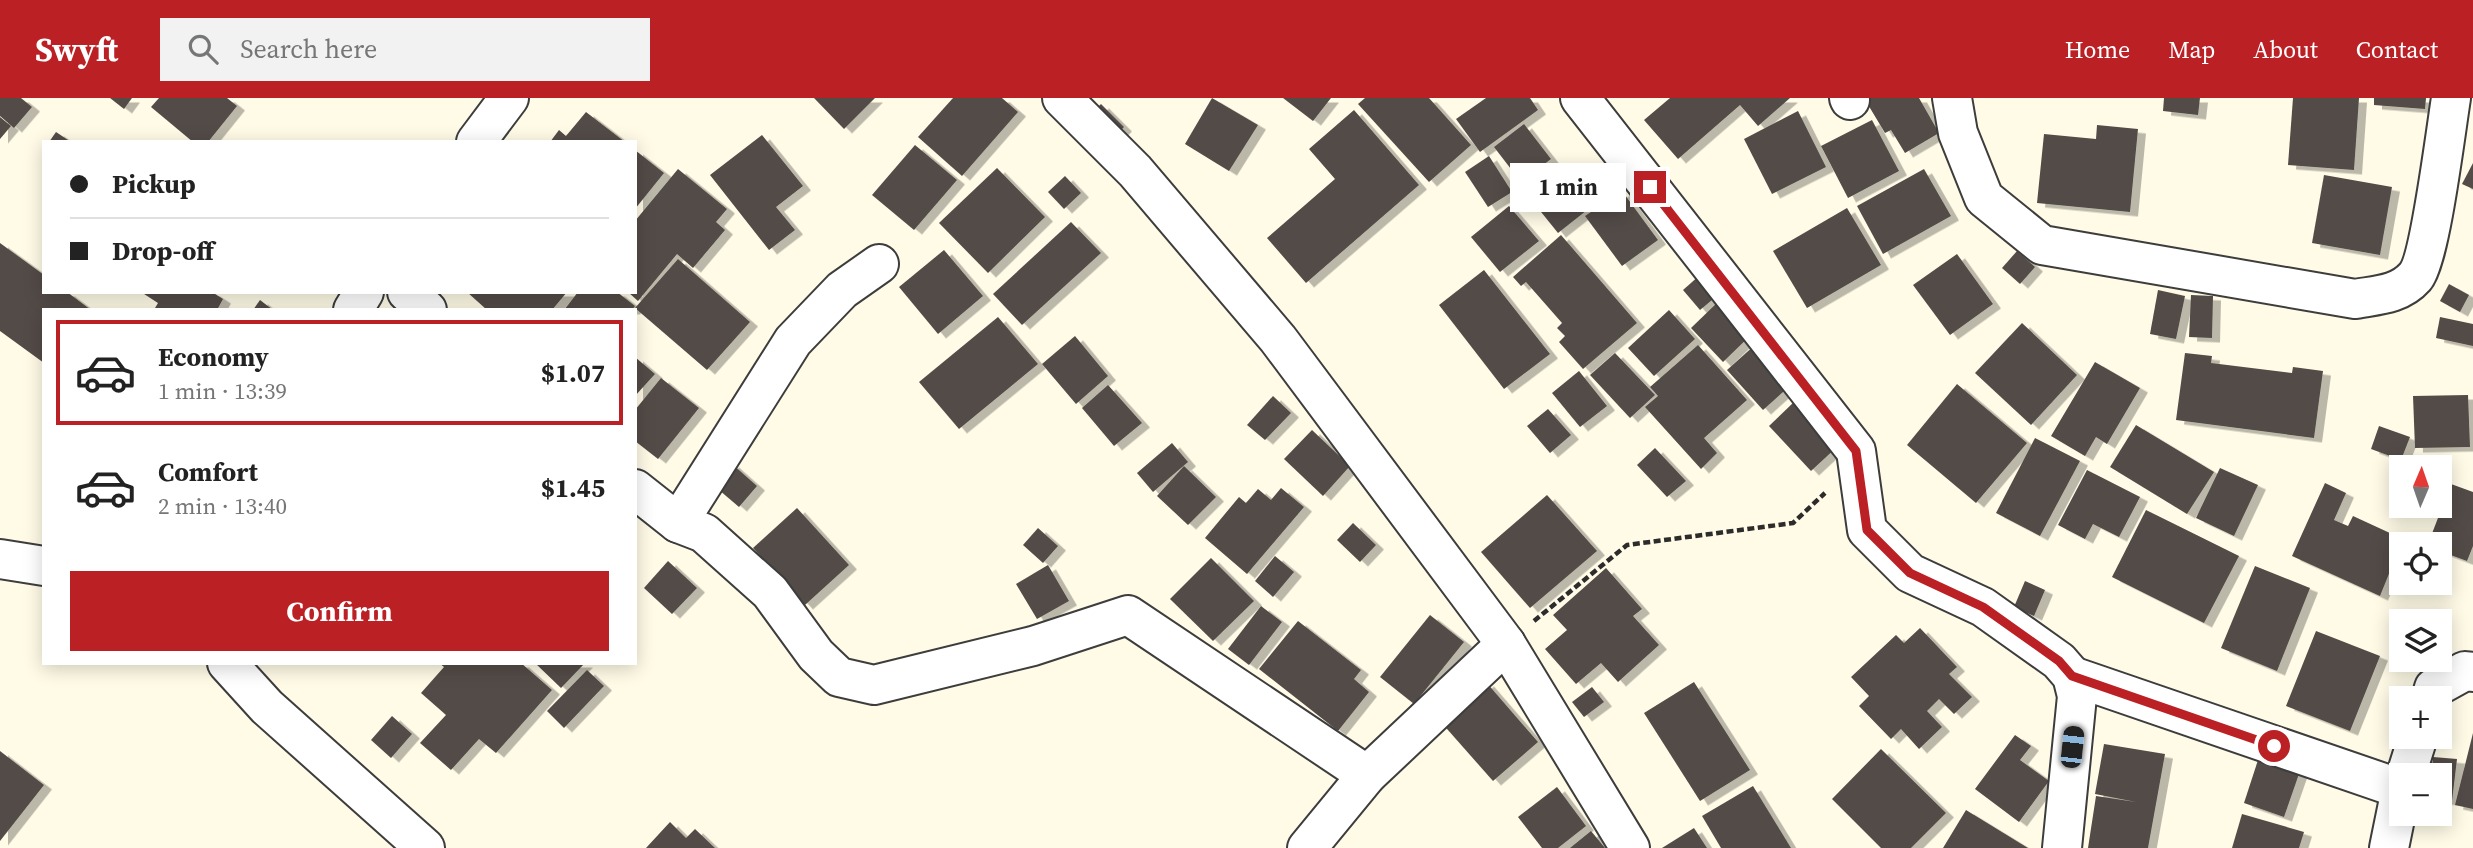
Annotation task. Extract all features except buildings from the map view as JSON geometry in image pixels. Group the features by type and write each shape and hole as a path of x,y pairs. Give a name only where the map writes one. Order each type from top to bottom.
{"street":[{"path":"478,140 509,98"},
{"path":"1062,98 1135,171 1278,339 1506,644 1630,848"},
{"path":"1580,98 1856,451 1867,530 1910,573 1983,607 2059,661 2072,676 2077,696 2062,848"},
{"path":"1952,98 1958,133 1984,198 2042,245 2355,299 2397,292 2416,276 2428,237 2451,98"},
{"path":"678,523 793,341 842,290 879,264"},
{"path":"409,294 425,308"},
{"path":"637,491 678,523 705,533 770,592 816,655 839,677 874,685 1033,646 1128,615 1367,775"},
{"path":"0,559 42,566"},
{"path":"1307,848 1367,775 1506,644"},
{"path":"229,665 267,707 425,848"},
{"path":"2438,686 2465,671 2473,673"},
{"path":"2072,676 2389,785"},
{"path":"2389,848 2393,826"}],"path":[{"path":"1506,644 1627,545 1793,523 1828,490 1856,451"}],"route":[{"path":"1650,187 1856,451 1867,530 1910,573 1983,607 2059,661 2072,676 2274,746"}]}
